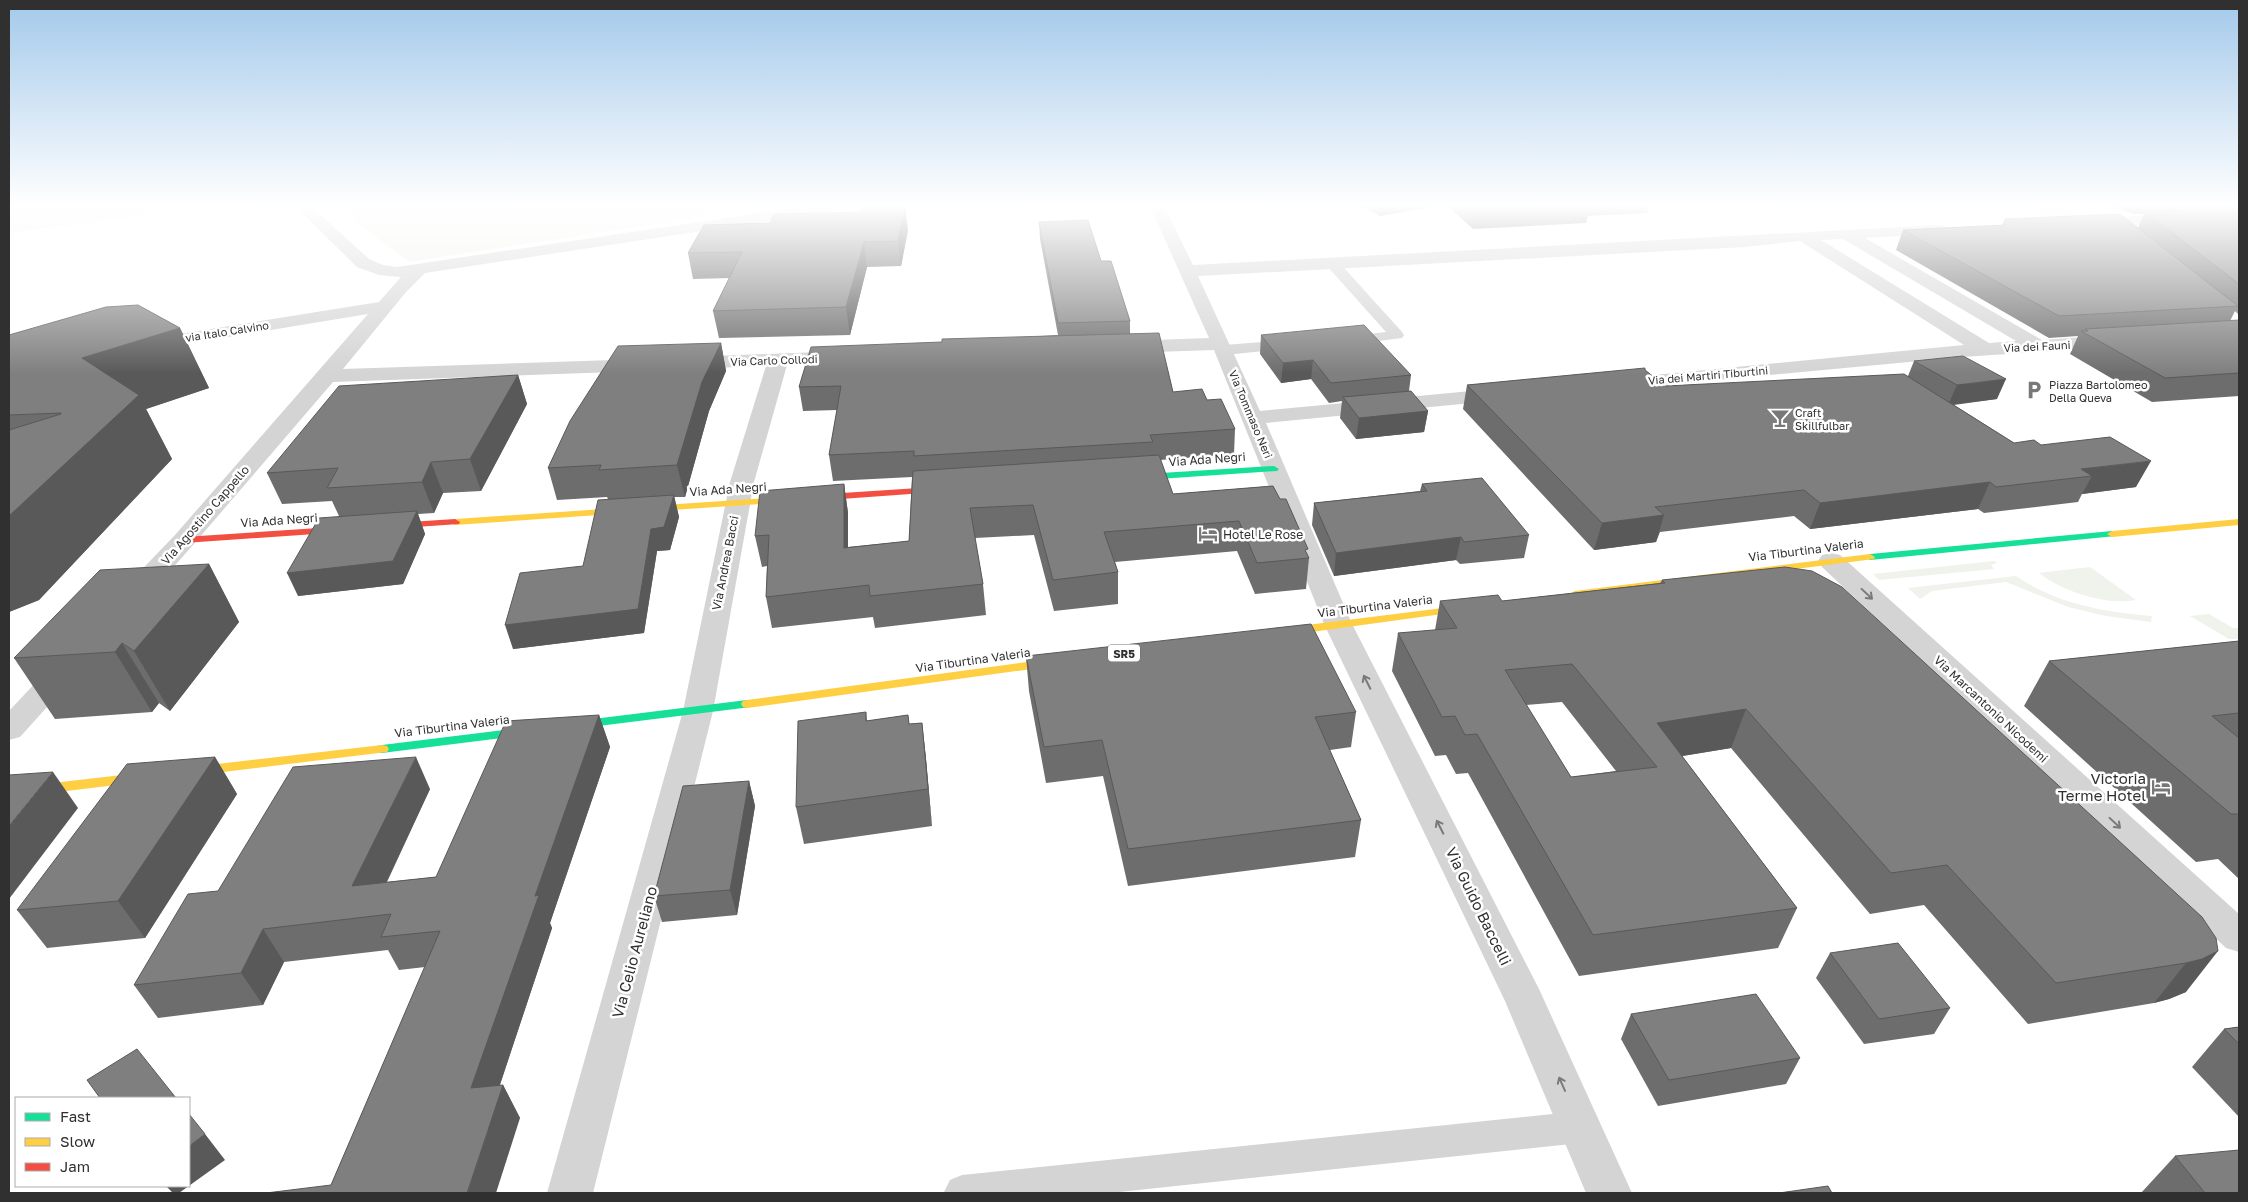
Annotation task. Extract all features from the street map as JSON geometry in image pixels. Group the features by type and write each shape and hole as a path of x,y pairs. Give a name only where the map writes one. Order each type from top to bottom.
{"main road":[{"name":"Via Ada Negri","path":"1114,479 1274,469"},
{"name":"Via Ada Negri","path":"184,540 965,488"},
{"name":"Via Tiburtina Valeria","path":"1566,595 1831,561 2239,522"},
{"name":"Via Tiburtina Valeria","path":"1267,634 1487,605"},
{"name":"Via Tiburtina Valeria","path":"9,793 698,710 1081,659"}],"street":[{"path":"363,263 386,271 418,270 469,262"},
{"name":"Via Tommaso Neri","path":"1183,262 1223,347 1338,624"},
{"path":"1187,271 1350,262"},
{"path":"1845,262 1984,349"},
{"path":"1894,262 2038,346"},
{"path":"363,263 390,300"},
{"name":"Via Agostino Cappello","path":"117,613 184,540 327,376 390,300 418,270"},
{"name":"via Italo Calvino","path":"127,347 390,300"},
{"name":"Via dei Fauni","path":"1984,349 2134,340"},
{"path":"1109,348 1223,347"},
{"name":"Via dei Martiri Tiburtini","path":"1597,385 1984,349"},
{"name":"Via Carlo Collodi","path":"327,376 865,357"},
{"name":"Via Andrea Bacci","path":"698,710 738,502 778,360"},
{"path":"1253,418 1518,393"},
{"name":"Via Marcantonio Nicodemi","path":"1831,561 2239,937"},
{"name":"Via Guido Baccelli","path":"1338,624 1525,1001 1609,1193"},
{"path":"9,730 83,650"},
{"name":"Via Celio Aureliano","path":"570,1193 698,710"}],"lane":[{"path":"1332,263 1397,335 1335,341"},
{"path":"1223,347 1308,343"},
{"path":"962,1192 1581,1127"}],"shaded area":[{"path":"1994,561 1997,563 1991,565 1994,569 1879,580 1873,574"},
{"path":"2090,567 2136,600 2112,601 2085,596 2059,586 2039,573"},
{"path":"2016,576 2032,586 2065,600 2098,609 2152,616 2151,622 2106,616 2068,607 2006,582 1932,591 1920,599 1908,588"},
{"path":"2209,614 2233,628 2239,628 2239,639 2229,639 2190,616"}],"building":[{"path":"737,262 858,262 846,307 713,311"},
{"path":"1047,262 1111,262 1130,321 1058,323"},
{"path":"1961,262 2182,262 2238,306 2059,316"},
{"path":"2210,262 2239,262 2239,284"},
{"path":"138,305 180,328 82,358 139,395 9,516 9,430 61,413 9,415 9,335 106,307"},
{"path":"2239,320 2239,373 2165,378 2081,331 2088,331 2085,329"},
{"path":"1364,325 1411,375 1331,383 1313,360 1283,363 1261,335"},
{"path":"1159,333 1173,392 1202,389 1207,400 1221,399 1235,429 1150,435 1153,442 914,456 914,451 829,455 841,386 799,387 811,347 942,342 942,339"},
{"path":"721,343 702,382 677,465 599,470 601,465 548,468 570,421 618,346"},
{"path":"1963,356 2006,379 1957,385 1914,361"},
{"path":"1645,368 1665,386 1904,374 2014,443 2034,440 2041,445 2110,437 2151,461 2081,469 2092,476 1996,487 1990,482 1820,503 1804,490 1655,507 1664,515 1602,523 1467,385"},
{"path":"518,375 470,459 431,462 422,482 327,488 338,468 267,473 339,386"},
{"path":"1411,391 1428,411 1359,418 1343,397"},
{"path":"1159,455 1173,494 1273,486 1280,499 1286,499 1308,549 1305,550 1309,558 1257,563 1239,521 1104,532 1118,572 1053,580 1033,505 970,508 983,584 870,596 869,585 766,597 769,535 755,536 760,491 844,484 844,548 909,541 913,471"},
{"path":"1482,478 1529,535 1464,542 1461,537 1336,553 1314,503 1427,491 1422,484"},
{"path":"674,495 664,527 651,529 638,609 505,625 520,573 583,566 598,500"},
{"path":"417,511 393,561 287,573 319,518"},
{"path":"209,564 134,651 122,643 115,652 14,658 100,570"},
{"path":"1785,567 1812,571 1842,587 2202,917 2216,938 2218,951 2202,959 2186,963 2056,983 1947,865 1891,873 1746,709 1657,723 1797,908 1593,935 1477,734 1465,735 1455,716 1442,717 1398,633 1457,628 1440,601 1498,595 1502,601 1665,583 1662,580","holes":["1572,664 1657,767 1571,777 1505,670"]},
{"path":"1311,624 1356,712 1315,717 1361,820 1128,849 1102,740 1044,747 1026,656"},
{"path":"2239,641 2239,713 2212,716 2239,738 2239,814 2231,814 2049,661"},
{"path":"866,712 866,721 908,715 909,724 922,723 928,789 796,807 798,721"},
{"path":"599,715 535,896 539,895 471,1088 503,1085 467,1193 266,1193 331,1185 440,931 381,937 391,914 263,929 241,973 134,985 188,894 218,891 293,767 416,757 352,886 436,877 506,721"},
{"path":"215,757 118,901 17,910 127,764"},
{"path":"53,772 9,826 9,775"},
{"path":"749,781 730,890 654,896 683,786"},
{"path":"1898,943 1950,1008 1879,1019 1830,953"},
{"path":"1756,994 1800,1058 1669,1080 1631,1014"},
{"path":"2239,1027 2239,1044 2224,1029"},
{"path":"137,1049 175,1097 99,1097 87,1080"},
{"path":"190,1115 205,1134 190,1145"},
{"path":"2239,1150 2239,1193 2205,1193 2175,1156"},
{"path":"1828,1186 1832,1193 1779,1193"}],"traffic: fast":[{"path":"1129,478 1274,469"},
{"path":"1870,557 2112,534"},
{"path":"382,749 747,704"}],"traffic: slow":[{"path":"455,522 827,497"},
{"path":"2112,534 2239,522"},
{"path":"1575,594 1870,557"},
{"path":"1275,633 1475,607"},
{"path":"747,704 1064,661"},
{"path":"9,793 382,749"}],"traffic: jam":[{"path":"827,497 949,489"},
{"path":"184,540 455,522"}],"place":[{"name":"Piazza Bartolomeo Della Queva","path":"2034,390"},
{"name":"Craft Skillfulbar","path":"1780,418"},
{"name":"Hotel Le Rose","path":"1208,534"},
{"name":"Victoria Terme Hotel","path":"2161,787"}]}
